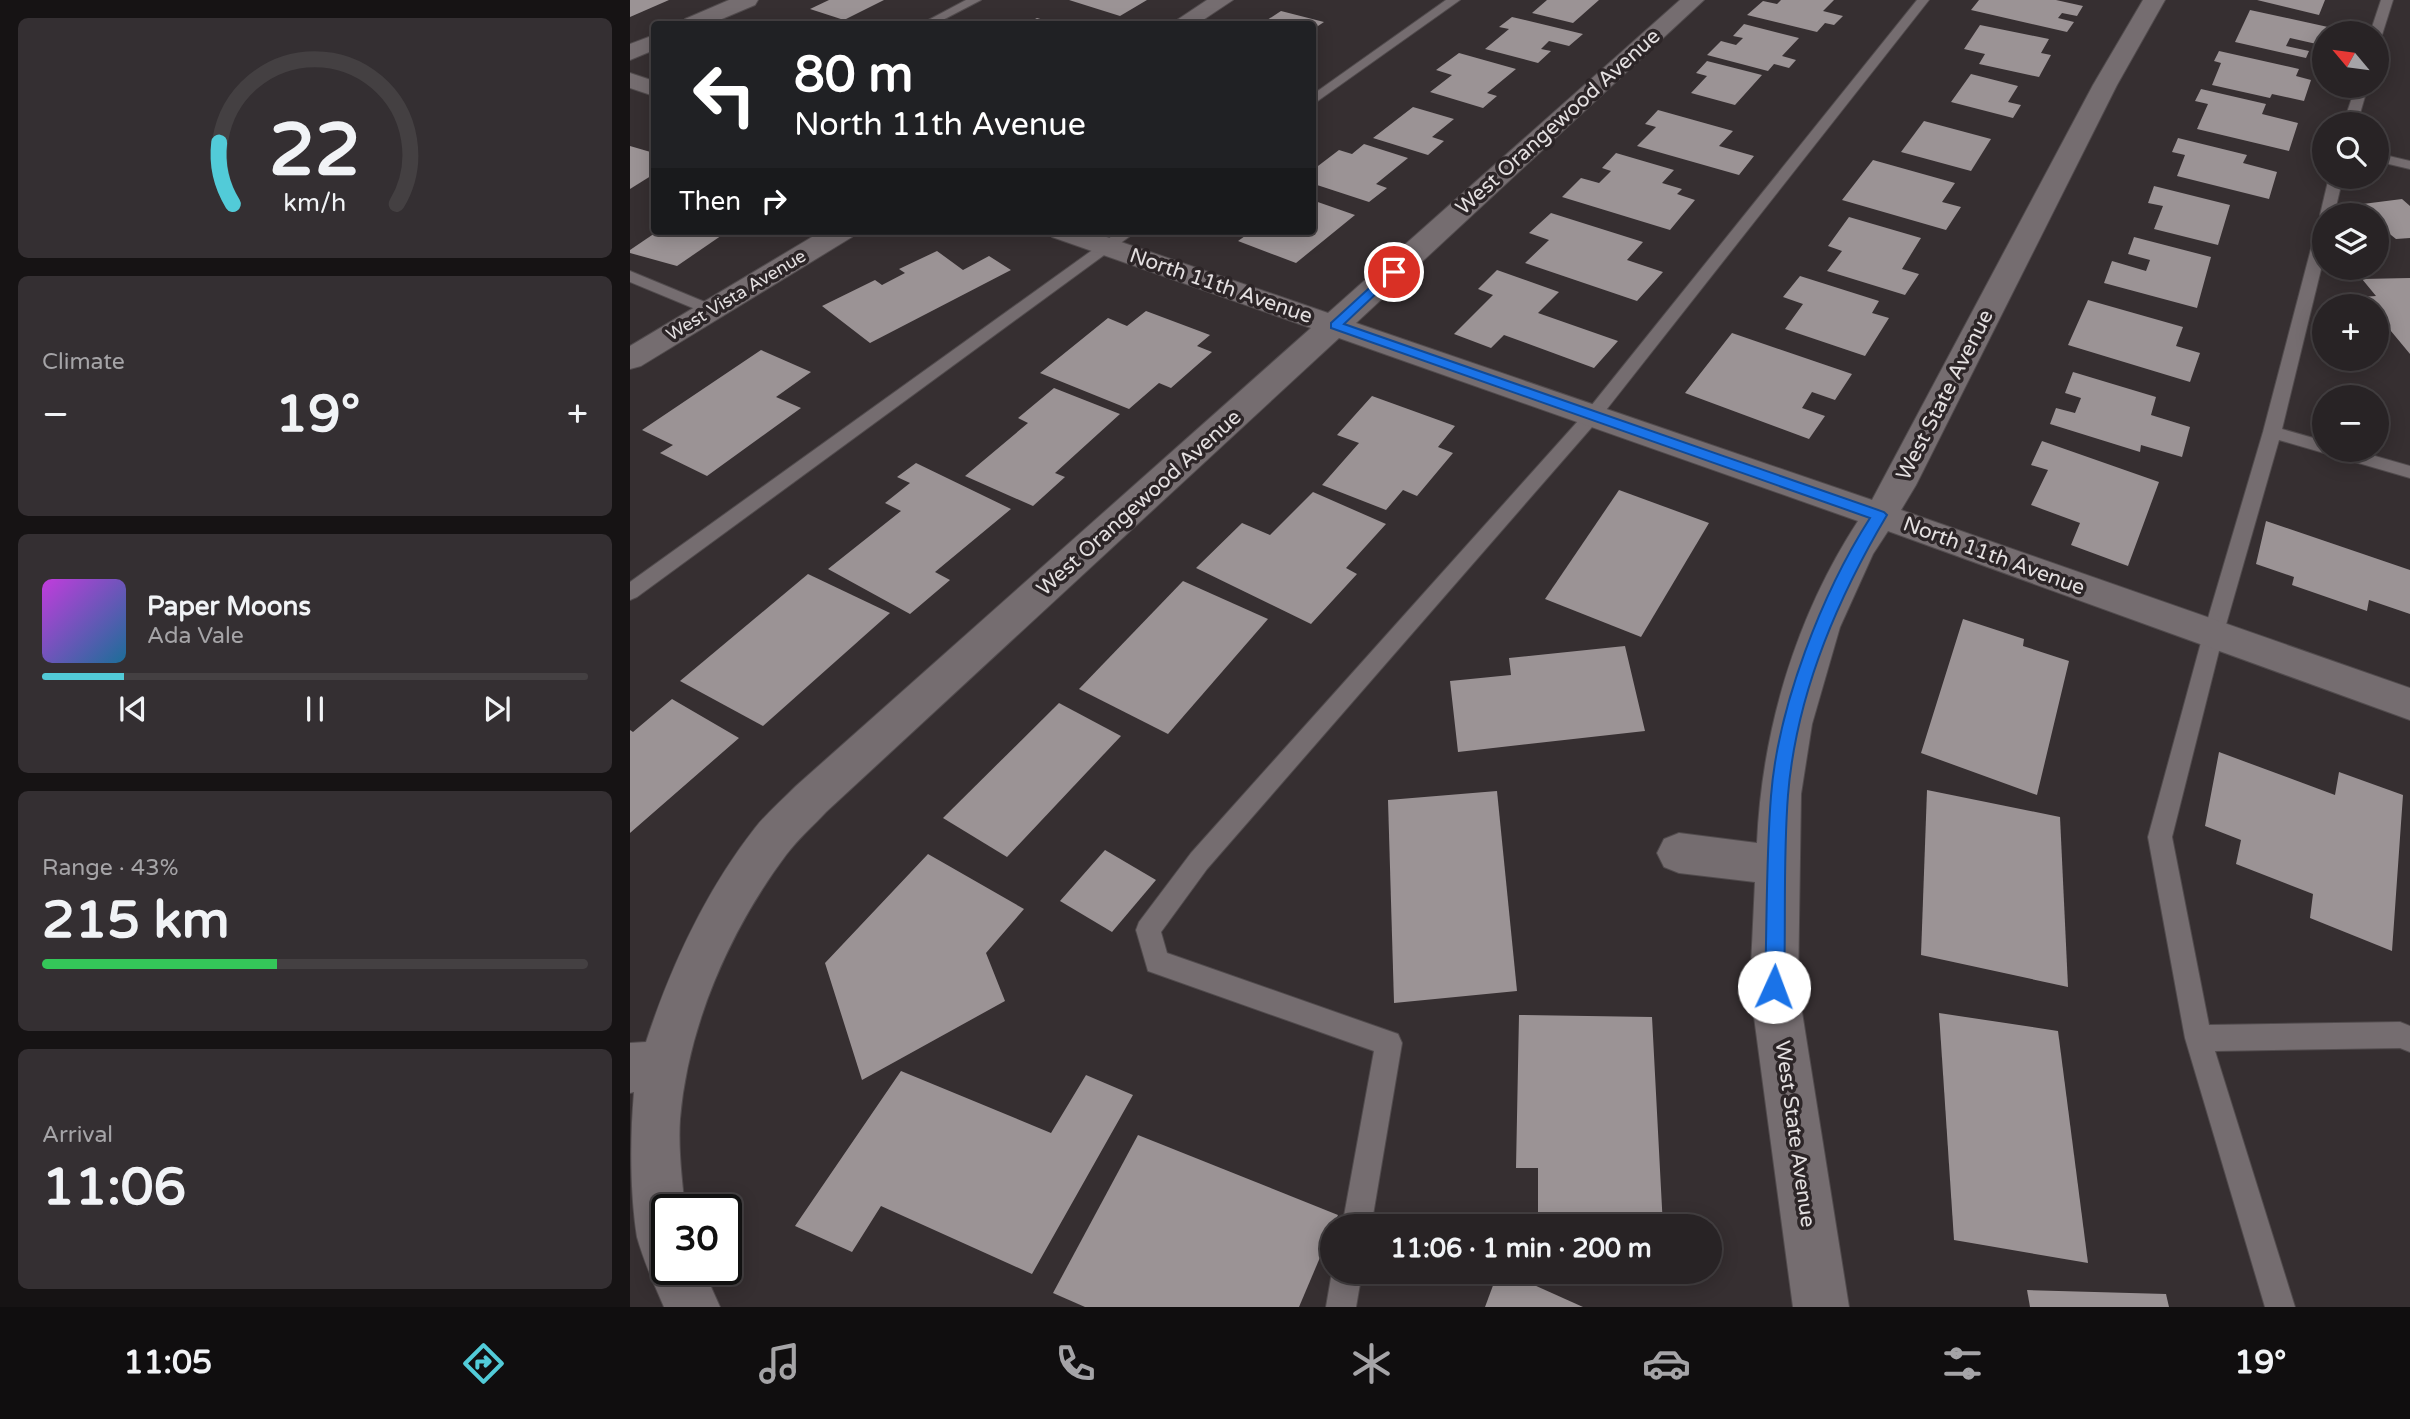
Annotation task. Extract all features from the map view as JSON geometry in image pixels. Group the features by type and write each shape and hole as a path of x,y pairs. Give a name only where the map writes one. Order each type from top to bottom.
{"street":[{"path":"700,21 747,0"},
{"path":"1187,21 1222,0"},
{"name":"West Orangewood Avenue","path":"659,1194 655,1120 648,1067 686,996 713,935 741,884 772,839 811,799 1693,0"},
{"name":"West State Avenue","path":"1821,1307 1774,987 1780,794 1793,723 1821,627 1857,551 1899,485 2105,85 2154,0"},
{"path":"630,53 651,43"},
{"path":"630,80 651,88"},
{"name":"West Vista Avenue","path":"630,359 835,235"},
{"name":"North 11th Avenue","path":"1090,235 1118,239 1335,325 2410,704"},
{"path":"1679,853 1778,865"},
{"path":"682,1285 692,1307"}],"lane":[{"path":"933,21 975,0"},
{"path":"1316,98 1454,0"},
{"path":"1358,1214 1389,1043 1157,962 1148,930 1199,861 1592,415 1923,0"},
{"path":"2380,21 2387,0"},
{"path":"2389,161 2410,165"},
{"path":"630,592 1118,239"},
{"path":"2280,1307 2198,1038 2160,837 2213,635 2272,432 2312,274"},
{"path":"630,276 712,310"},
{"path":"2272,432 2312,444"},
{"path":"2375,462 2410,472"},
{"path":"2198,1038 2400,1035 2410,1039"},
{"path":"1341,1307 1345,1284"}],"building":[{"path":"630,0 669,0 630,17"},
{"path":"829,0 884,0 844,20 810,9"},
{"path":"1069,0 1147,0 1120,16"},
{"path":"1547,0 1599,0 1573,23 1532,13"},
{"path":"1781,0 1834,0 1823,11 1843,16 1834,25 1825,23 1817,32 1747,15 1763,1 1777,4"},
{"path":"1979,0 2056,0 2083,6 2077,16 2062,13 2058,18 2074,22 2067,32 1971,10"},
{"path":"2257,0 2325,0 2319,15"},
{"path":"2250,10 2312,24 2312,43 2290,38 2286,46 2309,51 2306,58 2235,42"},
{"path":"1281,11 1324,22 1316,27 1316,21 1266,21"},
{"path":"1512,17 1583,34 1569,46 1549,41 1541,49 1551,51 1538,63 1485,49 1509,29 1499,27"},
{"path":"1744,24 1799,38 1782,56 1796,60 1789,68 1774,64 1768,71 1707,55 1721,41 1736,45 1743,38 1733,36"},
{"path":"1980,25 2049,39 2041,53 2051,55 2039,77 1979,64 1985,54 1964,49"},
{"path":"2219,51 2299,69 2296,76 2311,80 2304,101 2272,94 2270,98 2212,85 2221,63 2214,61"},
{"path":"1459,53 1516,69 1487,93 1497,96 1483,108 1430,92 1452,75 1436,70"},
{"path":"1707,61 1762,75 1735,105 1691,93 1707,76 1696,73"},
{"path":"1971,74 2018,86 2008,102 2021,105 2013,118 1951,102"},
{"path":"2201,89 2266,104 2262,114 2298,123 2289,151 2197,129 2208,104 2195,101"},
{"path":"1413,107 1454,119 1432,137 1444,141 1428,155 1373,138"},
{"path":"1658,110 1733,131 1719,146 1754,156 1739,175 1637,146 1656,127 1645,124"},
{"path":"1924,121 1991,139 1971,171 1901,152"},
{"path":"2178,138 2247,155 2243,163 2277,172 2269,199 2177,176 2185,155 2172,152"},
{"path":"1364,144 1408,158 1376,184 1387,188 1369,202 1316,186 1316,165 1339,150 1352,154"},
{"path":"630,146 651,152 651,176 630,189"},
{"path":"1616,153 1674,170 1662,183 1682,189 1677,194 1695,200 1670,230 1562,197 1581,178 1599,183 1611,171 1602,168"},
{"path":"1873,160 1955,183 1942,202 1961,207 1946,230 1842,200"},
{"path":"2154,186 2230,205 2218,245 2154,229 2163,206 2148,203"},
{"path":"2402,199 2410,206 2410,238 2396,239 2389,233 2389,203 2371,203"},
{"path":"1316,201 1355,215 1296,263 1238,241 1246,235 1316,235"},
{"path":"1551,213 1643,242 1627,260 1663,272 1637,301 1525,263 1549,240 1529,233"},
{"path":"1849,217 1921,238 1902,269 1919,274 1905,295 1827,271 1842,251 1828,246"},
{"path":"652,235 722,235 677,266 630,253 630,250"},
{"path":"2134,237 2211,257 2197,308 2104,283 2112,261 2146,271 2150,260 2128,254"},
{"path":"937,251 963,270 989,256 1011,270 870,343 822,306 875,280 882,285 905,273 899,269"},
{"path":"1497,270 1559,292 1538,313 1618,341 1594,368 1504,335 1491,348 1454,334 1493,295 1478,289"},
{"path":"1800,276 1879,301 1872,313 1889,318 1865,356 1785,329 1803,304 1783,297"},
{"path":"2410,278 2410,354 2389,329 2389,294 2374,294 2363,280"},
{"path":"2088,300 2183,327 2176,346 2200,353 2190,382 2068,345"},
{"path":"1146,311 1210,335 1197,346 1212,352 1171,388 1159,383 1129,409 1040,373 1108,318 1127,326"},
{"path":"1732,333 1852,374 1835,400 1812,392 1802,408 1825,416 1809,439 1685,393"},
{"path":"761,350 811,372 776,397 801,408 707,476 660,453 673,445 642,430"},
{"path":"2073,372 2156,397 2151,415 2190,427 2182,457 2141,445 2140,452 2050,424 2056,408 2075,413 2081,398 2065,393"},
{"path":"1054,388 1120,414 1055,473 1065,477 1033,506 965,476 1028,423 1018,418"},
{"path":"1372,396 1455,426 1438,447 1453,453 1417,496 1403,490 1386,510 1322,485 1359,443 1337,435"},
{"path":"2042,441 2159,482 2128,566 2071,545 2080,523 2031,505 2048,470 2031,465"},
{"path":"916,463 1011,509 935,572 950,580 910,614 828,569 901,511 885,503 910,483 897,477"},
{"path":"1619,490 1709,523 1641,637 1545,599"},
{"path":"1313,492 1386,524 1346,568 1357,574 1311,624 1196,568 1242,523 1270,535"},
{"path":"2266,521 2410,570 2410,614 2369,600 2367,611 2292,585 2294,577 2256,564"},
{"path":"808,574 890,613 763,726 680,681"},
{"path":"1183,581 1268,619 1168,734 1079,689"},
{"path":"1963,619 2024,639 2023,646 2069,661 2037,795 1921,753"},
{"path":"1625,646 1645,731 1458,752 1450,681 1511,675 1509,658"},
{"path":"672,699 739,738 630,833 630,730 633,732"},
{"path":"1059,703 1121,736 1007,857 943,818"},
{"path":"2219,752 2335,795 2339,772 2403,795 2392,951 2310,918 2313,894 2236,864 2241,840 2205,826"},
{"path":"1927,790 2060,817 2068,987 1921,955"},
{"path":"1497,791 1517,991 1394,1003 1388,800"},
{"path":"1105,850 1156,880 1112,932 1060,901"},
{"path":"928,854 1024,909 986,953 1005,1001 862,1080 825,963"},
{"path":"1939,1013 2058,1031 2088,1263 1954,1240"},
{"path":"1519,1015 1652,1017 1662,1214 1538,1214 1538,1168 1516,1168"},
{"path":"901,1071 1051,1133 1086,1075 1133,1095 1032,1274 881,1206 852,1252 795,1226"},
{"path":"1138,1135 1336,1214 1320,1214 1320,1257 1299,1307 1085,1307 1053,1293"},
{"path":"1494,1284 1532,1284 1583,1307 1485,1307"},
{"path":"2027,1290 2166,1294 2169,1307 2030,1307"}],"route":[{"path":"1394,272 1335,325 1879,515 1857,551 1821,627 1793,723 1780,794 1774,987"}]}
